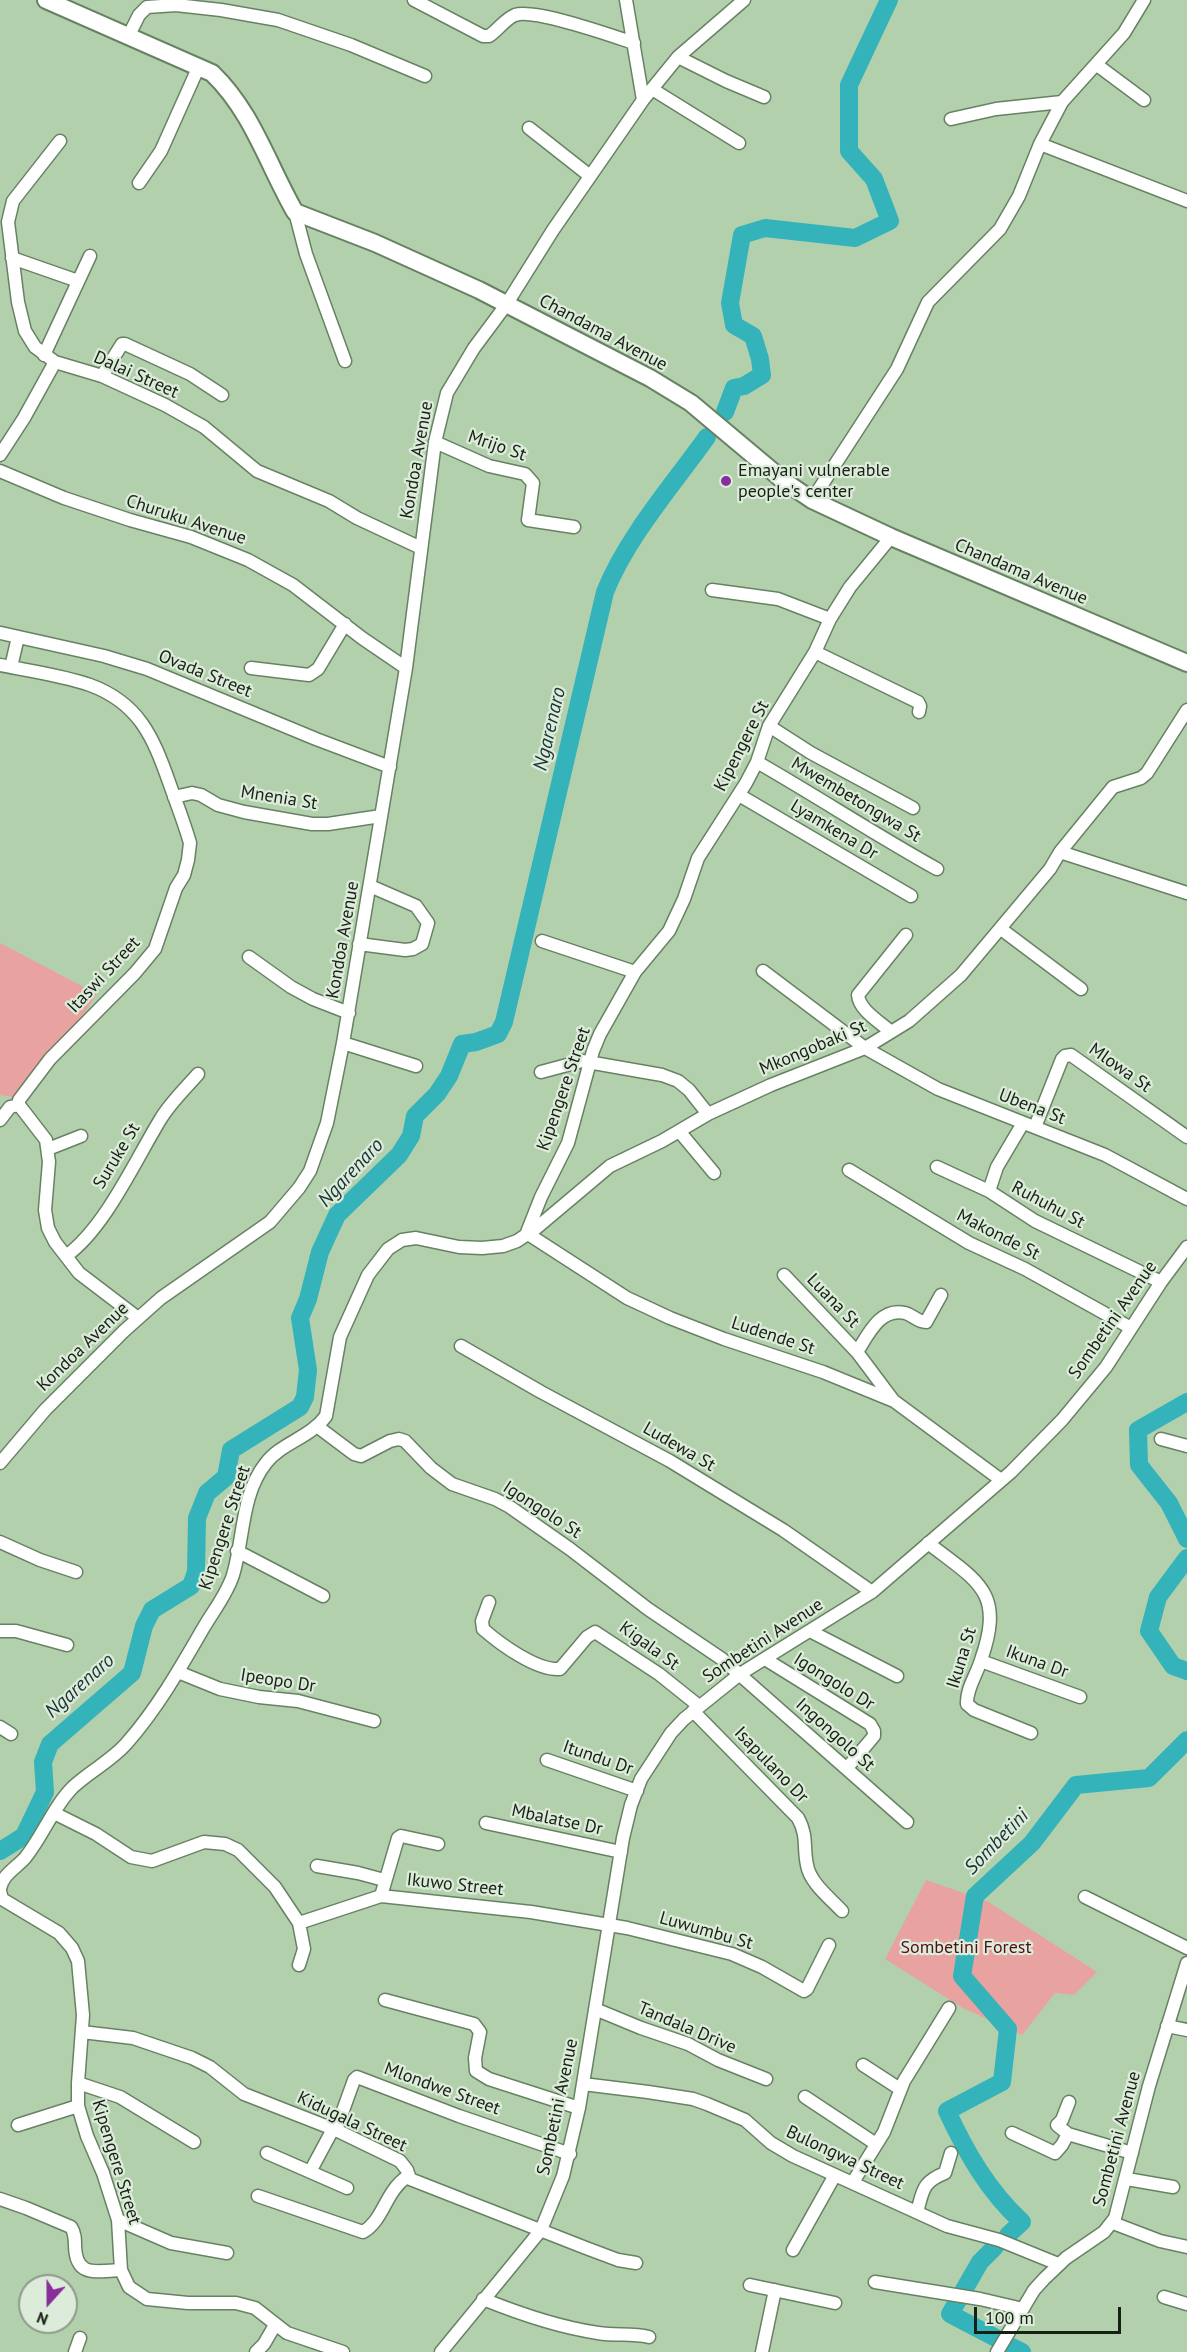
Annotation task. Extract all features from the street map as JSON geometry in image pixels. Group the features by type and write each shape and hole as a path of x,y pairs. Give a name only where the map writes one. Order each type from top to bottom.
{"street":[{"path":"46,0 199,66 219,79 253,127 295,212 306,254 345,361"},
{"path":"414,0 483,36 489,36 516,15 527,13 579,25 634,43"},
{"path":"626,0 644,100"},
{"name":"Kondoa Avenue","path":"0,1462 45,1410 138,1318 170,1291 270,1222 299,1188 310,1171 327,1123 343,1043 406,668 435,442 447,393 537,254 652,89 678,57 744,0"},
{"path":"812,500 897,369 928,302 976,254 1008,217 1040,144 1062,102 1124,33 1144,0"},
{"path":"129,35 139,15 147,7 220,5 278,20 351,45 425,76"},
{"path":"678,57 717,77 764,96"},
{"path":"1097,64 1144,100"},
{"path":"139,183 161,151 199,66"},
{"path":"652,89 739,143"},
{"path":"951,119 996,109 1062,102"},
{"path":"530,128 590,176"},
{"path":"50,358 35,347 25,331 18,302 8,222 12,201 60,141"},
{"path":"1040,144 1187,201"},
{"name":"Chandama Avenue","path":"295,212 417,261 479,290 650,378 691,403 784,481 812,500 891,537 1187,663"},
{"path":"0,455 24,418 90,256"},
{"path":"12,258 78,281"},
{"path":"102,376 116,350 125,344 190,374 222,395"},
{"name":"Dalai Street","path":"50,358 132,389 204,427 257,471 329,501 357,518 421,548"},
{"name":"Mrijo St","path":"435,442 489,466 525,474 532,483 528,520 574,527"},
{"name":"Churuku Avenue","path":"0,471 73,501 191,537 248,560 293,585 406,668"},
{"name":"Kipengere St","path":"676,917 698,858 739,795 757,762 769,726 815,652 830,619 850,587 891,537"},
{"path":"712,590 778,599 830,619"},
{"path":"251,668 309,675 318,669 345,624"},
{"name":"Ovada Street","path":"1,633 104,656 147,669 316,740 390,767"},
{"path":"6,666 18,637"},
{"path":"815,652 918,702 919,712"},
{"name":"Itaswi Street","path":"6,666 92,686 130,708 154,741 190,843 188,860 154,949 135,973 50,1059 19,1100 19,1105"},
{"name":"Mkongobaki St","path":"527,1235 610,1166 680,1131 708,1114 790,1077 865,1048 909,1021 961,975 1050,868 1059,852 1113,786 1141,778 1147,772 1187,710"},
{"path":"769,726 811,753 913,808"},
{"name":"Mwembetongwa St","path":"757,762 937,869"},
{"name":"Mnenia St","path":"174,797 192,793 201,795 218,805 244,812 312,824 328,824 381,816"},
{"name":"Lyamkena Dr","path":"739,795 911,896"},
{"path":"1059,852 1187,893"},
{"path":"359,944 413,949 422,944 428,923 416,906 370,886"},
{"name":"Kipengere Street","path":"527,1235 541,1197 568,1143 600,1034 635,972 657,947 676,917"},
{"path":"1000,929 1081,989"},
{"path":"891,1032 863,1007 858,1001 858,995 906,935"},
{"path":"542,941 635,972"},
{"path":"249,957 291,987 348,1013"},
{"name":"Ubena St","path":"763,971 865,1048 938,1089 1105,1155 1187,1198"},
{"path":"343,1043 416,1066"},
{"name":"Mlowa St","path":"1035,1127 1062,1059 1071,1055 1187,1137"},
{"path":"541,1072 576,1061 662,1075 678,1081 700,1101 708,1114"},
{"name":"Suruke St","path":"66,1256 87,1238 130,1174 167,1109 198,1074"},
{"path":"0,1120 10,1107 19,1105 46,1140 48,1149 45,1210 48,1228 55,1242 79,1274 138,1318"},
{"name":"Ruhuhu St","path":"1023,1123 997,1167 989,1191 1035,1221 1161,1282"},
{"path":"680,1131 714,1173"},
{"path":"48,1149 81,1136"},
{"path":"937,1167 989,1191"},
{"name":"Makonde St","path":"849,1170 969,1243 1025,1269 1131,1328"},
{"path":"318,1427 329,1407 334,1358 340,1337 368,1275 388,1249 402,1240 416,1238 459,1247 503,1246 527,1235"},
{"name":"Ludende St","path":"527,1235 627,1298 670,1318 724,1339 824,1372 894,1401 1001,1480"},
{"name":"Sombetini Avenue","path":"441,2352 483,2299 517,2262 540,2230 552,2206 570,2154 631,1805 641,1779 666,1741 696,1709 740,1674 872,1592 1001,1480 1062,1420 1106,1367 1161,1282 1187,1247"},
{"name":"Luana St","path":"784,1275 857,1352 894,1401"},
{"name":"Luana St","path":"857,1352 877,1322 890,1313 904,1313 918,1321 926,1322 941,1294"},
{"name":"Ludewa St","path":"461,1346 669,1461 783,1530 872,1592"},
{"name":"Kipengere Street","path":"122,2270 118,2220 78,2106 82,2032 81,1975 72,1948 59,1933 2,1899 1,1882 26,1856 74,1786 125,1745 178,1672 233,1576 248,1503 265,1464 274,1455 318,1427"},
{"name":"Igongolo St","path":"318,1427 354,1454 361,1456 390,1441 399,1439 405,1441 442,1477 463,1489 495,1499 510,1507 740,1674"},
{"path":"1161,1438 1187,1446"},
{"path":"0,1542 40,1560 76,1572"},
{"name":"Ikuna St","path":"928,1544 977,1582 988,1600 990,1634 968,1693 967,1704 974,1710 1031,1732"},
{"path":"237,1551 323,1596"},
{"name":"Kigala St","path":"489,1602 482,1621 483,1629 504,1645 538,1664 551,1670 560,1669 579,1645 595,1632 659,1674 696,1709"},
{"path":"0,1631 16,1631 67,1645"},
{"path":"810,1631 897,1676"},
{"name":"Igongolo Dr","path":"765,1659 870,1724 874,1736 847,1768"},
{"name":"Ikuna Dr","path":"981,1661 1080,1697"},
{"name":"Ipeopo Dr","path":"178,1672 220,1689 260,1697 298,1701 374,1721"},
{"name":"Ingongolo St","path":"740,1674 907,1822"},
{"name":"Isapulano Dr","path":"696,1709 798,1818 805,1832 809,1871 819,1887 842,1911"},
{"name":"Itundu Dr","path":"547,1760 637,1791"},
{"path":"54,1813 96,1834 131,1857 152,1861 204,1842 225,1844 238,1850 275,1887 299,1923 304,1949 299,1965"},
{"name":"Mbalatse Dr","path":"486,1823 621,1852"},
{"path":"381,1896 396,1841 401,1836 438,1844"},
{"path":"317,1866 384,1880"},
{"name":"Ikuwo Street","path":"299,1923 381,1896 531,1912 610,1925"},
{"path":"1085,1897 1187,1948"},
{"name":"Luwumbu St","path":"610,1925 732,1954 762,1967 804,1991 829,1946"},
{"name":"Sombetini Avenue","path":"997,2352 1034,2290 1058,2264 1104,2232 1119,2212 1132,2153 1167,2026 1187,1964"},
{"path":"385,2000 474,2024 480,2032 475,2058 476,2072 489,2079 579,2108"},
{"path":"853,2182 888,2124 900,2089 949,2008"},
{"name":"Tandala Drive","path":"595,2009 688,2044 718,2060 766,2079"},
{"path":"1167,2026 1187,2030"},
{"name":"Kidugala Street","path":"82,2032 133,2038 192,2058 210,2067 244,2094 334,2129 400,2161 408,2170 408,2176 618,2260 636,2263"},
{"path":"863,2065 900,2089"},
{"name":"Mlondwe Street","path":"334,2129 357,2077 459,2116 570,2154"},
{"path":"78,2083 120,2097 194,2142"},
{"name":"Bulongwa Street","path":"583,2084 693,2099 707,2104 745,2120 771,2144 783,2151 916,2212 947,2226 999,2240 1058,2264"},
{"path":"805,2097 876,2144"},
{"path":"1069,2102 1062,2120 1057,2125 1068,2134 1132,2153"},
{"path":"18,2125 78,2106"},
{"path":"311,2170 334,2129"},
{"path":"1012,2133 1055,2153 1068,2134"},
{"path":"267,2153 311,2170 347,2188"},
{"path":"916,2212 924,2187 929,2181 945,2173 951,2153"},
{"path":"793,2250 835,2175"},
{"path":"258,2196 363,2232 374,2224 395,2186 408,2176"},
{"path":"1127,2179 1173,2187"},
{"path":"0,2199 71,2227 79,2266 86,2270 122,2270 129,2287 147,2299 188,2303 236,2303 255,2308 287,2333 343,2352"},
{"path":"118,2220 171,2243 227,2253"},
{"path":"1113,2223 1146,2236 1187,2247"},
{"path":"874,2282 980,2299 1023,2309"},
{"path":"750,2285 835,2303"},
{"path":"762,2352 775,2290"},
{"path":"1164,2297 1187,2304"},
{"path":"483,2299 548,2322 597,2333 634,2334 649,2337"},
{"path":"256,2352 275,2325"},
{"path":"75,2352 80,2338"}],"green space":[{"path":"0,943 97,994 26,1099 0,1095"},
{"name":"Sombetini Forest","path":"926,1880 987,1901 1097,1972 1074,1995 1055,1993 1022,2035 963,2008 885,1959"}],"waterway":[{"name":"Ngarenaro","path":"725,412 734,388 744,386 762,375 753,336 734,325 730,303 742,235 765,228 855,238 890,221 874,179 849,151 849,85 889,0"},
{"name":"Ngarenaro","path":"0,1851 24,1836 45,1792 43,1762 50,1744 132,1673 144,1626 152,1610 191,1586 196,1572 197,1518 207,1493 226,1477 231,1450 300,1407 305,1397 308,1370 300,1318 308,1299 320,1252 337,1215 399,1155 411,1136 415,1116 437,1094 449,1076 462,1044 476,1042 498,1034 504,1022 605,592 625,551 707,437"},
{"name":"Sombetini","path":"1187,1402 1138,1430 1139,1465 1169,1503 1187,1539"},
{"name":"Sombetini","path":"1187,1558 1158,1597 1149,1631 1173,1666 1187,1671"},
{"name":"Sombetini","path":"1008,2235 1022,2222 988,2184 947,2111 1002,2082 1008,2029 962,1976 975,1896 1032,1843 1076,1785 1149,1778 1187,1740"},
{"name":"Sombetini","path":"995,2247 980,2262 950,2314 996,2338"},
{"name":"Sombetini","path":"1012,2347 1022,2352"}],"place":[{"name":"Emayani vulnerable people's center","path":"726,481"}]}
